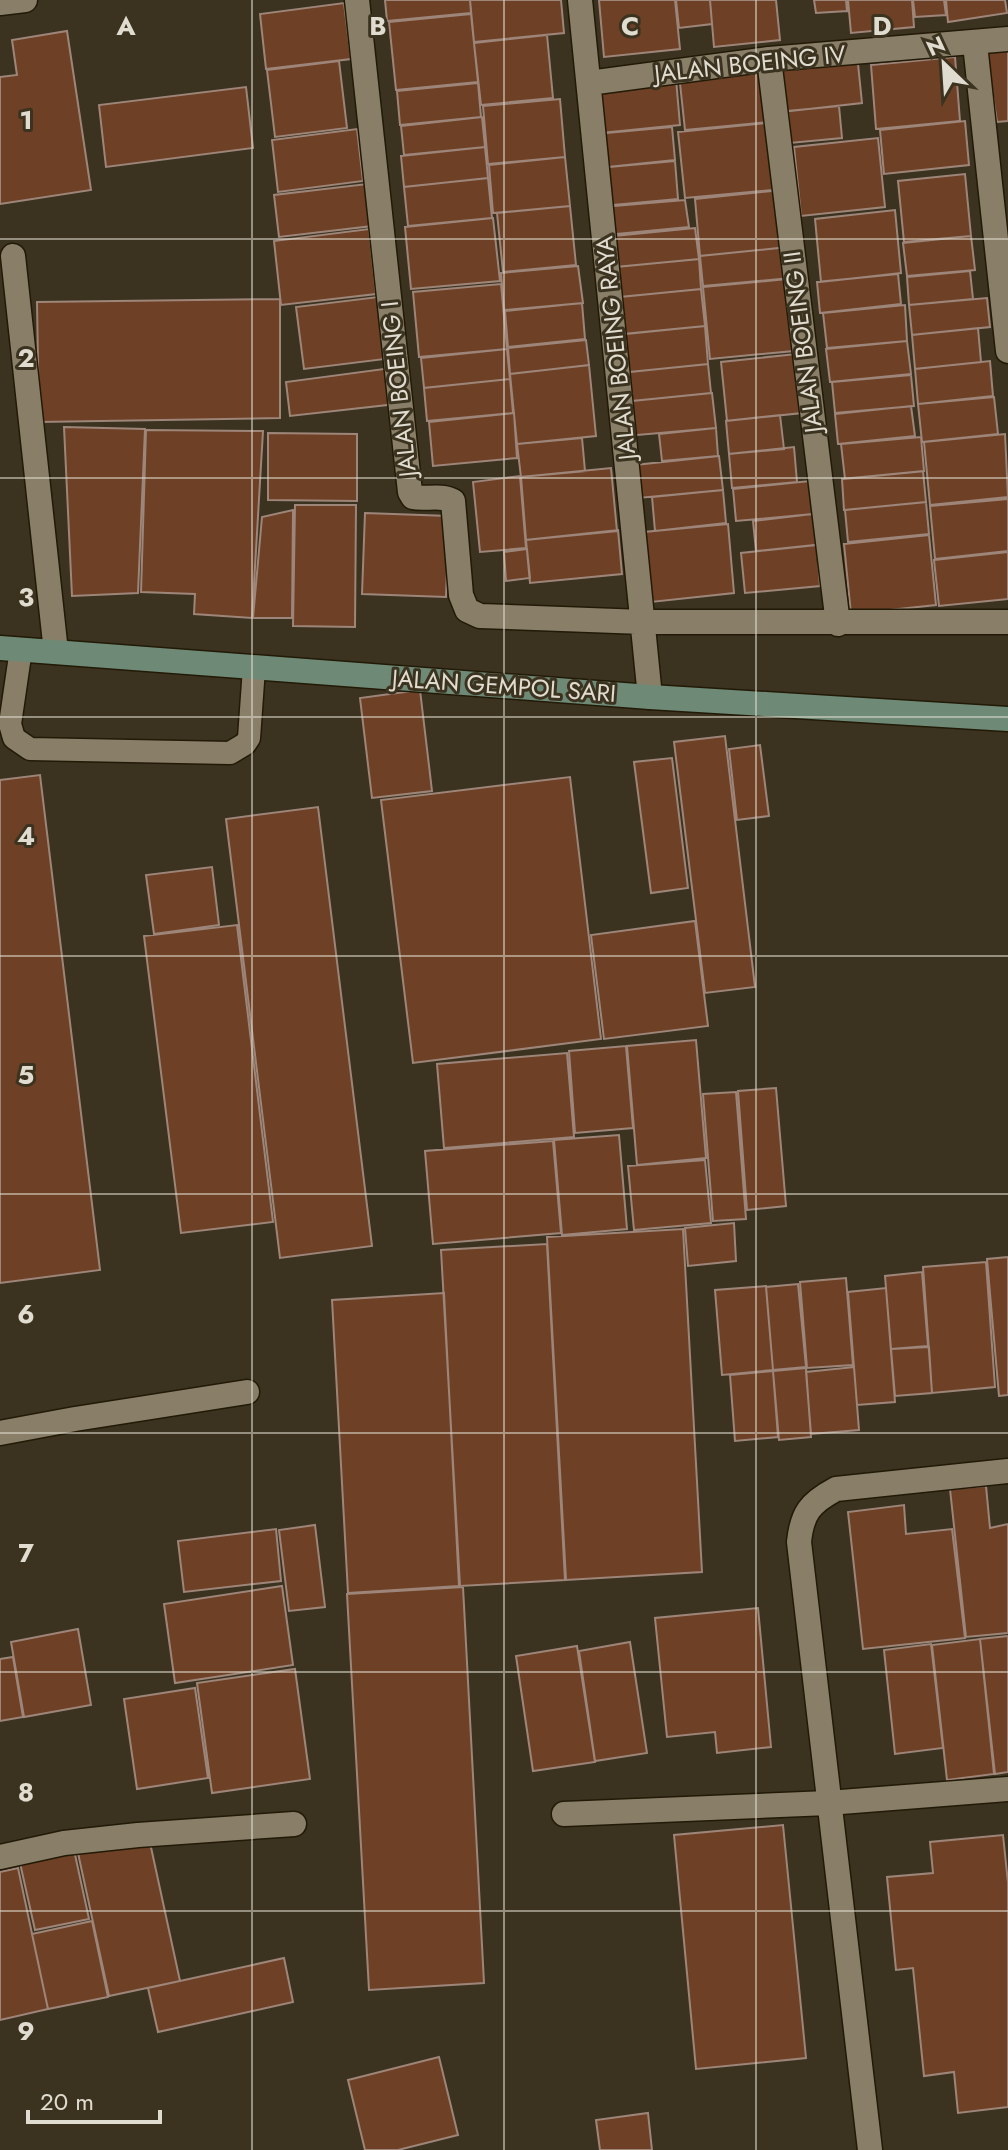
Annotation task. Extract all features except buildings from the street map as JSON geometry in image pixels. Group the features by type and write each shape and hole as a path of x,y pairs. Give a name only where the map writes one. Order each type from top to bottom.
{"street":[{"path":"0,3 25,0"},
{"name":"JALAN BOEING I","path":"357,0 410,492 413,497 446,497 453,501 461,595 467,610 480,616 644,632"},
{"name":"JALAN BOEING RAYA","path":"580,0 650,697"},
{"name":"JALAN BOEING IV","path":"589,83 769,59 1008,39"},
{"path":"975,44 1008,351"},
{"name":"JALAN BOEING II","path":"769,59 838,624"},
{"path":"13,256 56,652"},
{"path":"644,632 838,624 1008,622"},
{"name":"JALAN GEMPOL SARI","path":"11,649 650,697 1008,719"},
{"path":"0,1433 247,1392"},
{"path":"870,2150 799,1542 801,1522 816,1499 836,1489 1008,1471"},
{"path":"564,1814 828,1803 1008,1789"},
{"path":"0,1857 64,1843 294,1824"}],"lane":[{"path":"11,649 10,724 14,738 30,749 230,753 249,738 254,668"}]}
